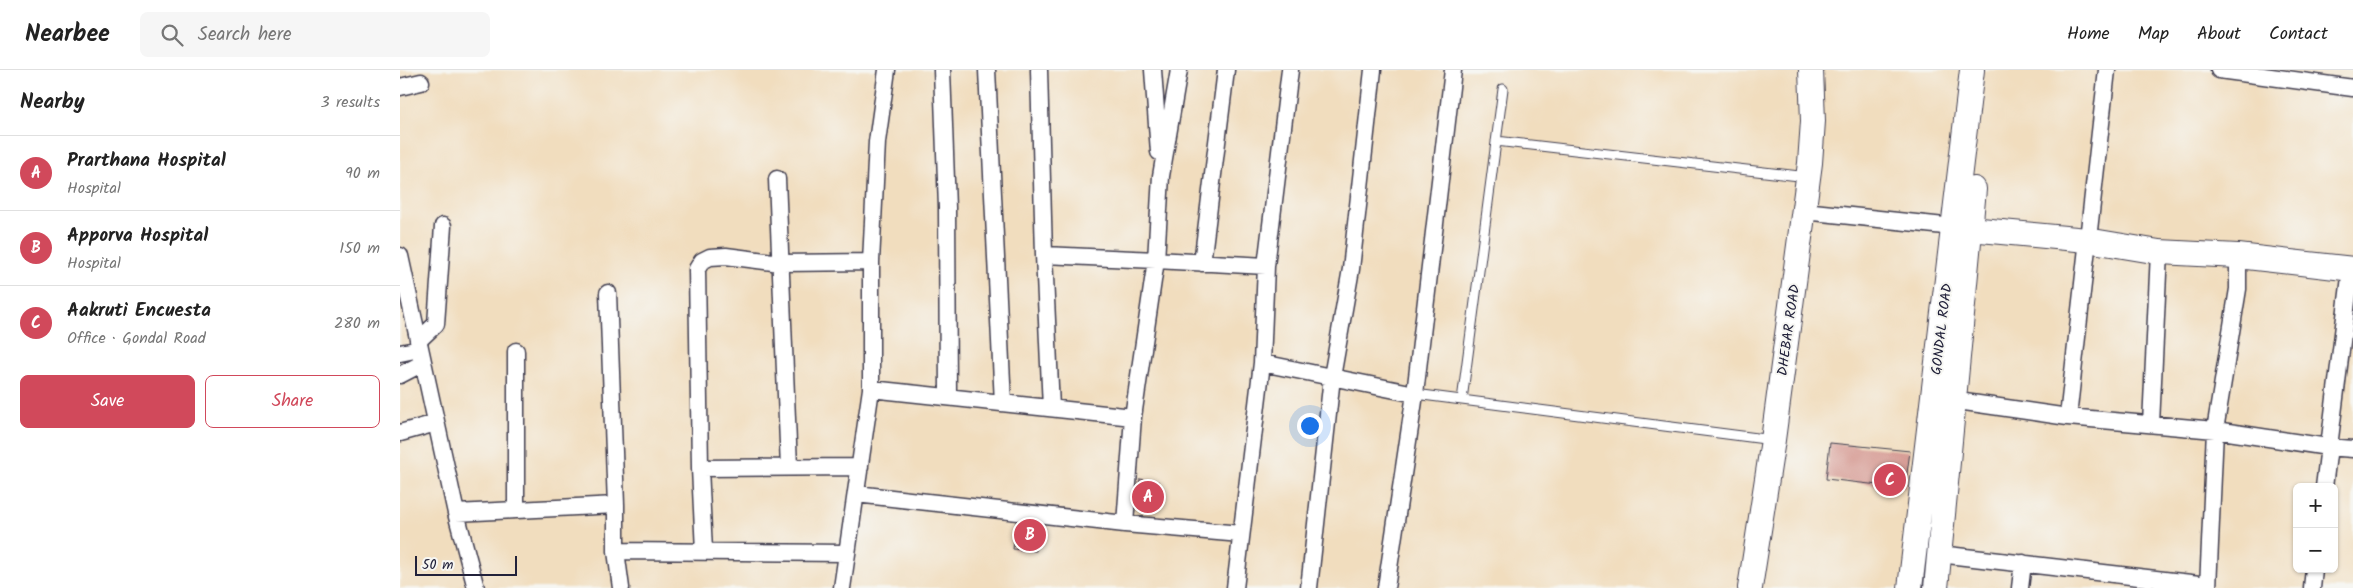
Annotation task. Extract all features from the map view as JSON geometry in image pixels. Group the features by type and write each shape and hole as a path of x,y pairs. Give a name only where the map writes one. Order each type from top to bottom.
{"main road":[{"name":"DHEBAR ROAD","path":"1750,588 1773,440 1804,211 1813,121 1811,70"},
{"name":"GONDAL ROAD","path":"1910,588 1942,399 1961,228 1972,70"},
{"name":"GONDAL ROAD","path":"1961,228 1986,70"},
{"path":"1961,228 2087,240 2159,252 2238,256 2352,269"},
{"name":"GONDAL ROAD","path":"1936,588 1939,554 1942,399"}],"street":[{"path":"842,588 871,389 871,262 877,142 888,70"},
{"path":"942,70 947,208 948,397"},
{"path":"987,70 1002,403"},
{"path":"1039,70 1044,255 1051,408"},
{"path":"1152,70 1161,176"},
{"path":"1125,524 1133,417 1156,260 1161,176 1179,70"},
{"path":"1202,263 1226,70"},
{"path":"1235,588 1262,364 1266,266 1290,70"},
{"path":"1309,588 1332,377 1352,259 1373,70"},
{"path":"1386,588 1415,394 1453,70"},
{"path":"2068,417 2106,70"},
{"path":"2218,70 2310,76 2353,87"},
{"path":"400,87 421,82"},
{"path":"777,179 789,467"},
{"path":"1804,211 1961,228"},
{"path":"400,375 420,351 436,324 443,226"},
{"path":"2151,424 2159,252"},
{"path":"1044,255 1266,266"},
{"path":"704,551 700,468 697,269 702,261 710,257 726,256 781,263 871,262"},
{"path":"1939,554 2023,563 2119,581 2208,587 2215,430 2238,289 2238,256"},
{"path":"401,263 406,314 420,351 456,512 476,588"},
{"path":"2324,483 2352,269"},
{"path":"608,293 616,551 621,588"},
{"path":"400,353 420,351"},
{"path":"516,351 516,509"},
{"path":"1262,364 1415,394"},
{"path":"871,389 1133,417"},
{"path":"1942,399 2068,417 2215,430 2353,449"},
{"path":"400,433 436,423"},
{"path":"700,468 860,467"},
{"path":"856,494 1125,524 1241,534"},
{"path":"456,512 616,505"},
{"path":"616,551 847,553"},
{"path":"2020,588 2023,563"},
{"path":"2312,588 2314,573"}],"lane":[{"path":"1462,400 1503,89"},
{"path":"1496,141 1808,176"},
{"path":"1415,394 1773,440"}],"building":[{"path":"1830,443 1910,451 1905,488 1826,479"},
{"path":"1140,479 1159,482 1154,508 1136,505"},
{"path":"1016,522 1039,524 1036,551 1013,549"}],"place":[{"name":"Aakruti Encuesta","path":"1890,480"},
{"name":"Prarthana Hospital","path":"1148,497"},
{"name":"Apporva Hospital","path":"1030,535"}]}
